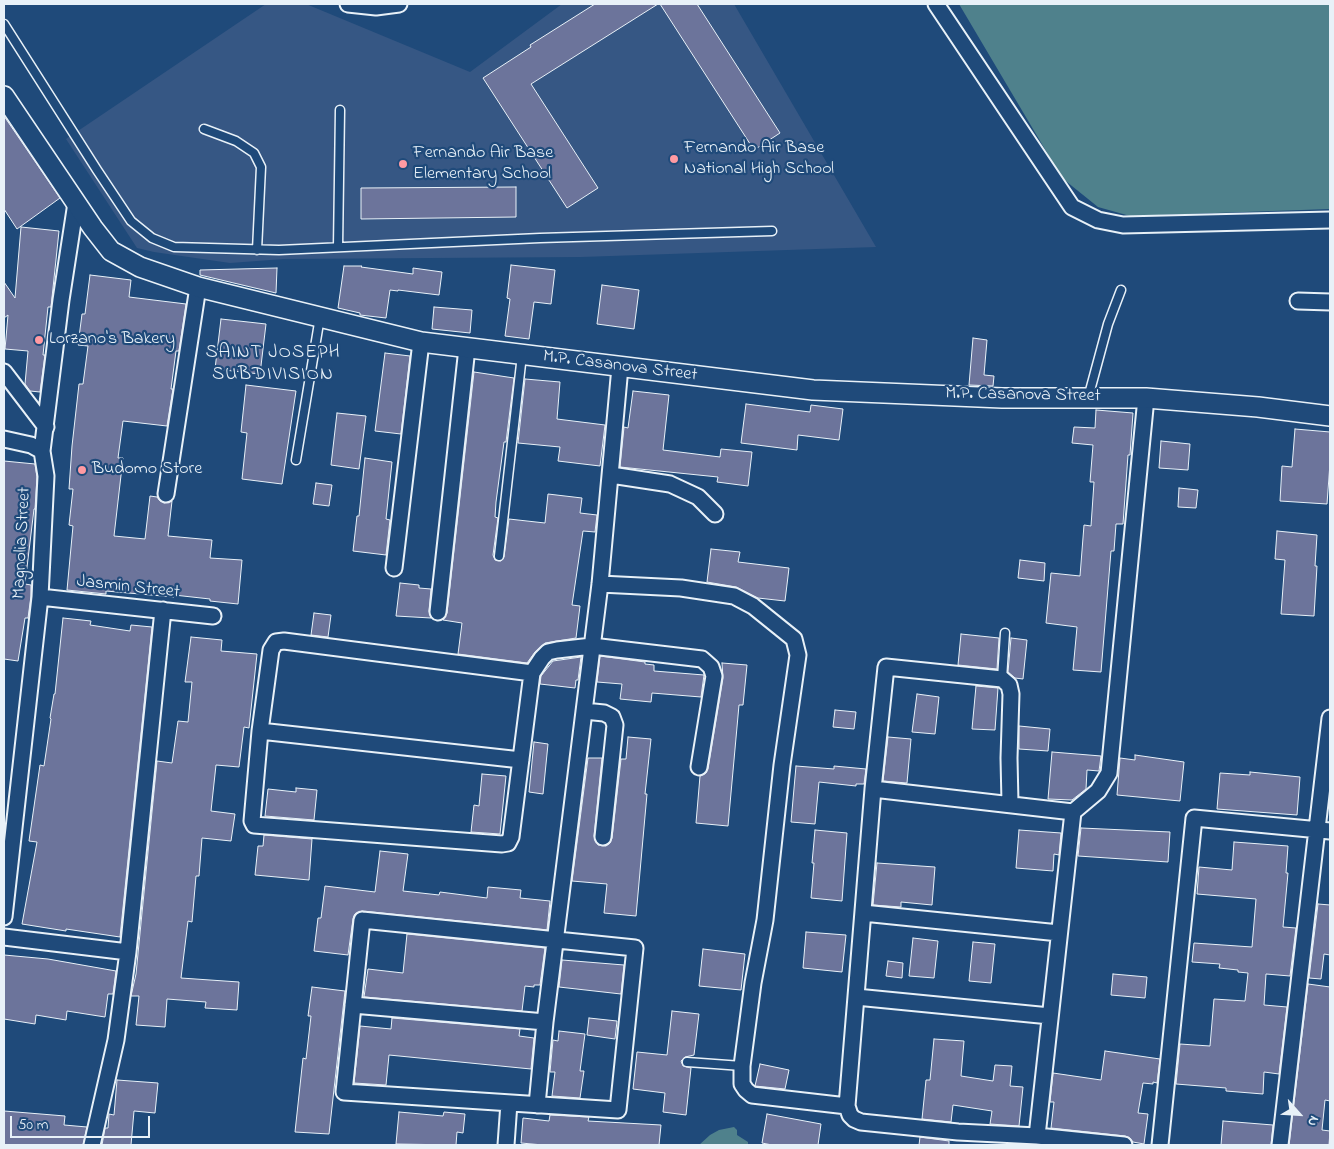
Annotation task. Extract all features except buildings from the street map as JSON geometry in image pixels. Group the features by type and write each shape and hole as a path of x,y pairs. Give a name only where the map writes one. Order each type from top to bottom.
{"street":[{"path":"348,4 376,7 399,4"},
{"path":"936,4 1072,207 1098,220 1123,225 1330,220"},
{"name":"M.P. Casanova Street","path":"4,96 111,251 140,267 198,287 421,342 812,390 1002,398 1146,398 1330,416"},
{"name":"Magnolia Street","path":"4,917 40,597 46,476 42,451 61,300 76,202"},
{"path":"166,494 198,287"},
{"path":"1298,301 1330,302"},
{"path":"394,568 421,342"},
{"path":"438,612 466,348"},
{"path":"537,1105 545,1022 600,584 620,367"},
{"path":"4,372 46,427"},
{"path":"1037,1136 1073,812 1098,791 1109,773 1146,398"},
{"path":"4,439 31,445 42,451"},
{"path":"611,475 670,484 698,497 715,514"},
{"path":"600,584 681,588 734,596 753,606 794,639 798,655 782,765 765,920 753,983 742,1066 742,1084 752,1095 847,1106"},
{"name":"Jasmin Street","path":"40,597 213,616"},
{"path":"92,1145 116,1040 128,952 164,610"},
{"path":"532,674 284,641 276,642 271,650 260,731 252,821 254,825 508,843 511,837 532,674 548,652 557,650 592,646 702,659 711,667 714,676 699,767"},
{"path":"1010,803 1009,685 1002,679 886,667 873,789 847,1106 850,1115 861,1122 958,1132 1007,1140 1037,1136 1124,1145"},
{"path":"584,711 604,713 612,717 615,725 603,837"},
{"path":"1280,1145 1324,831 1330,718"},
{"path":"260,731 521,760"},
{"path":"873,789 1010,803 1073,812"},
{"path":"1160,1145 1194,818 1324,831"},
{"path":"863,913 1059,933"},
{"path":"362,920 556,940 635,948 618,1110 344,1092 362,920"},
{"path":"4,937 128,952"},
{"path":"856,997 1050,1016"},
{"path":"353,1005 545,1022"},
{"path":"506,1145 509,1103"}],"lane":[{"path":"4,24 97,170 132,221 152,238 174,247 257,250 540,238 772,231"},
{"path":"338,247 340,110"},
{"path":"204,130 236,141 254,153 261,167 257,250"},
{"path":"1088,398 1108,324 1121,290"},
{"path":"296,460 320,317"},
{"path":"499,556 522,355"},
{"path":"1002,679 1005,633"},
{"path":"687,1062 742,1066"}],"shaded area":[{"path":"266,4 306,4 470,72 562,4 734,4 876,247 581,257 284,259 230,263 137,248 66,139"}],"green space":[{"path":"959,4 1330,4 1330,209 1130,216 1098,207 1062,178"},
{"path":"734,1127 737,1130 737,1135 748,1142 748,1145 699,1145 719,1130"}],"place":[{"name":"Fernando Air Base National High School","path":"674,159"},
{"name":"Fernando Air Base Elementary School","path":"403,164"},
{"name":"Lorzano's Bakery","path":"39,340"},
{"name":"Budomo Store","path":"82,470"}],"district":[{"name":"SAINT JOSEPH SUBDIVISION","path":"273,365"}]}
